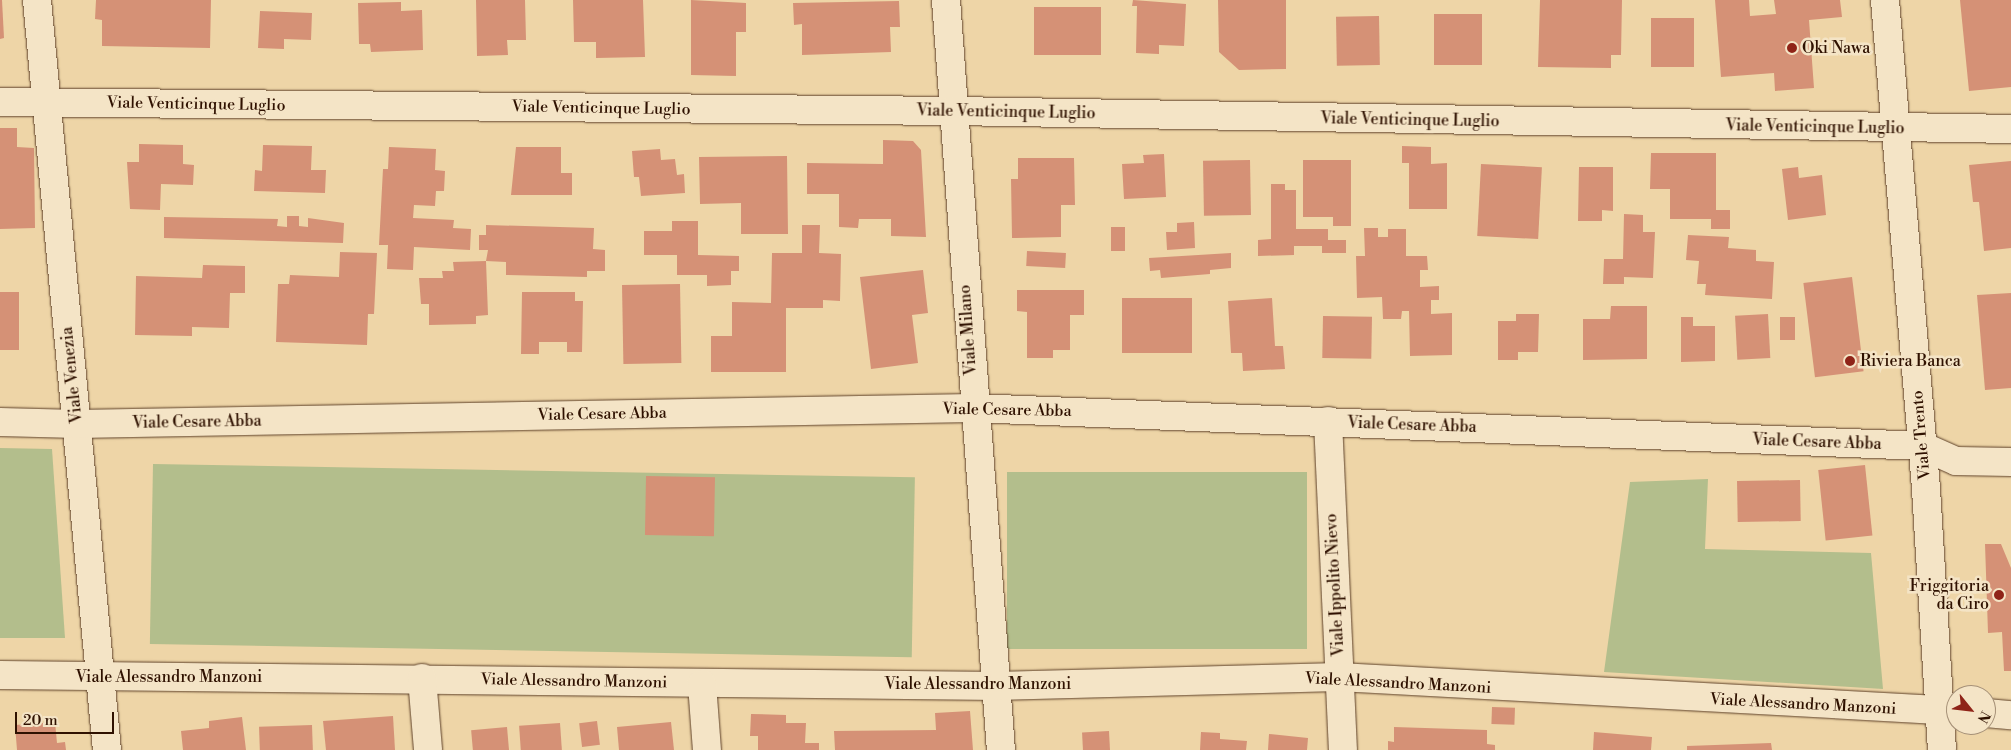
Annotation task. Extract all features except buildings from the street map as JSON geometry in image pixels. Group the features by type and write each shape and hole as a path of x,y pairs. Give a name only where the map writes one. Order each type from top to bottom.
{"street":[{"name":"Viale Venezia","path":"37,0 45,103 107,750"},
{"name":"Viale Milano","path":"946,0 973,408 998,686 1001,750"},
{"name":"Viale Trento","path":"1885,0 1922,446 1946,691"},
{"name":"Viale Venticinque Luglio","path":"0,102 952,111 2011,129"},
{"name":"Viale Cesare Abba","path":"0,422 77,424 973,408 1922,446 1956,461 2011,462"},
{"name":"Viale Ippolito Nievo","path":"1328,421 1343,750"},
{"name":"Viale Alessandro Manzoni","path":"0,675 422,678 702,684 998,686 1339,677 1946,711"},
{"path":"422,678 428,750"},
{"path":"702,684 707,750"},
{"path":"1996,713 2011,714"},
{"name":"Viale Trento","path":"1942,750 1946,724"}],"green space":[{"path":"0,448 52,449 65,638 0,638"},
{"path":"153,464 915,477 912,657 150,644"},
{"path":"1007,472 1307,472 1307,649 1007,649"},
{"path":"1708,479 1705,549 1871,553 1883,689 1604,672 1630,482"}],"place":[{"name":"Oki Nawa","path":"1792,48"},
{"name":"Riviera Banca","path":"1850,361"},
{"name":"Friggitoria da Ciro","path":"1999,595"}]}
